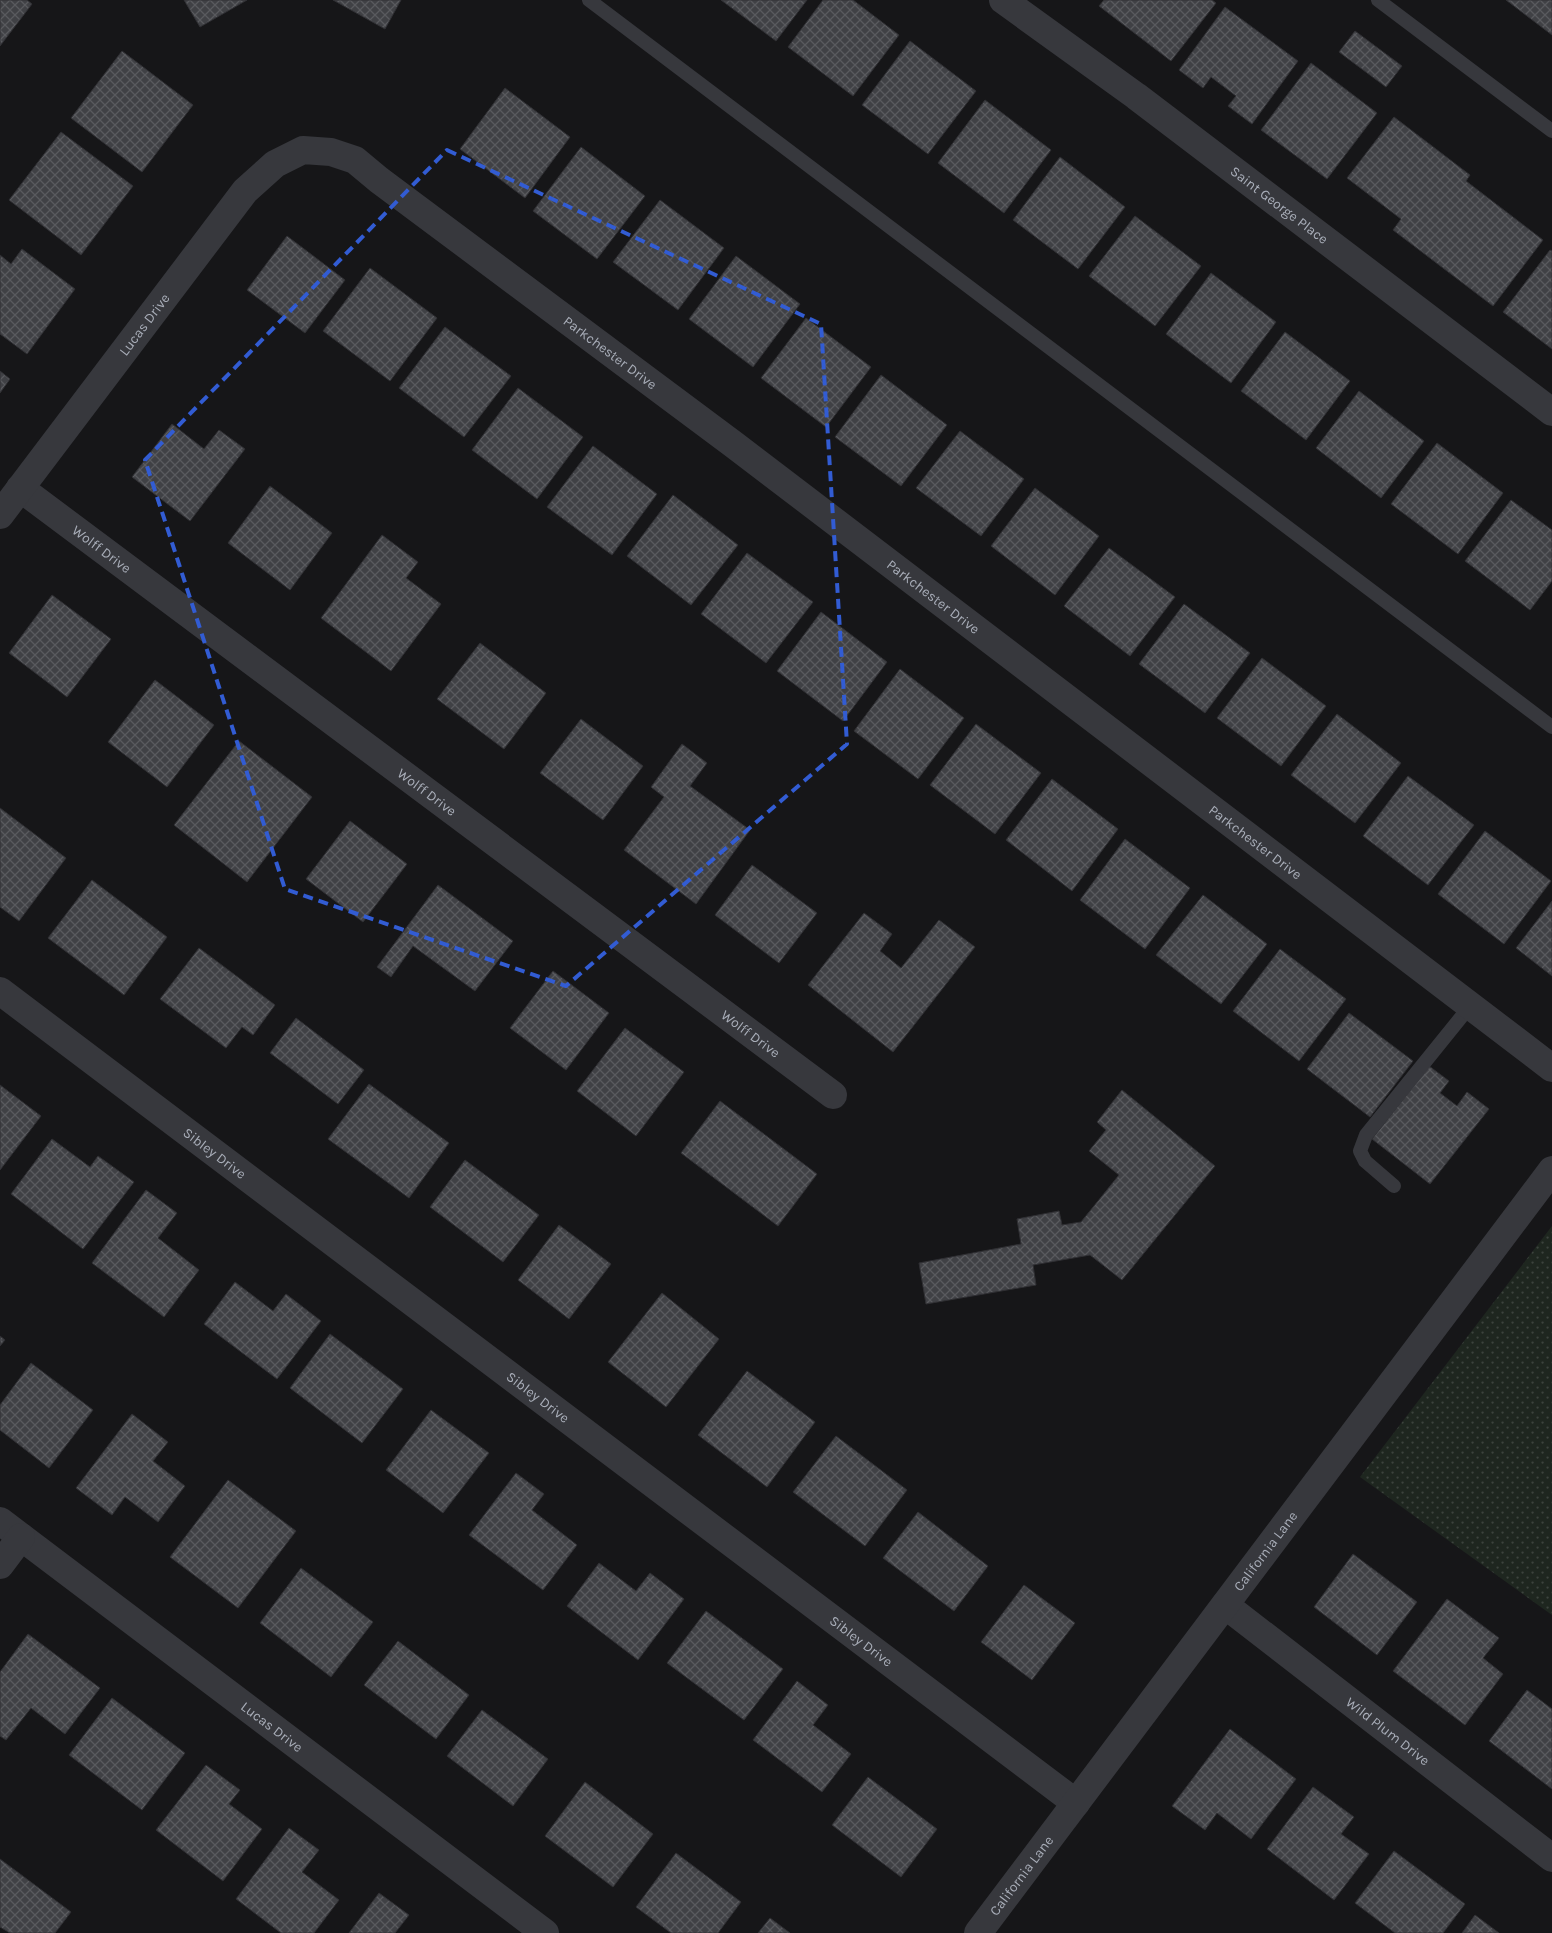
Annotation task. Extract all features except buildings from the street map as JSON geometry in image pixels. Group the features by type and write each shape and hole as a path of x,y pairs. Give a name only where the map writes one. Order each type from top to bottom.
{"street":[{"name":"Saint George Place","path":"1003,0 1144,102 1552,412"},
{"name":"Lucas Drive","path":"0,515 245,191 275,164 303,150"},
{"name":"Parkchester Drive","path":"303,150 331,152 355,160 379,180 749,456 1552,1068"},
{"name":"Wolff Drive","path":"20,488 833,1095"},
{"name":"Sibley Drive","path":"0,991 1076,1803"},
{"name":"California Lane","path":"978,1933 1552,1170"},
{"name":"Lucas Drive","path":"10,1529 545,1933"},
{"path":"0,1565 10,1529"},
{"name":"Wild Plum Drive","path":"1224,1605 1552,1858"}],"lane":[{"path":"589,0 1552,727"},
{"path":"1378,0 1552,131"},
{"path":"1394,1186 1365,1161 1360,1151 1366,1135 1471,1005"}],"highlighted area":[{"path":"447,150 821,324 847,744 566,986 285,889 145,460"}],"shaded area":[{"path":"1552,1226 1552,1615 1360,1477"}]}
